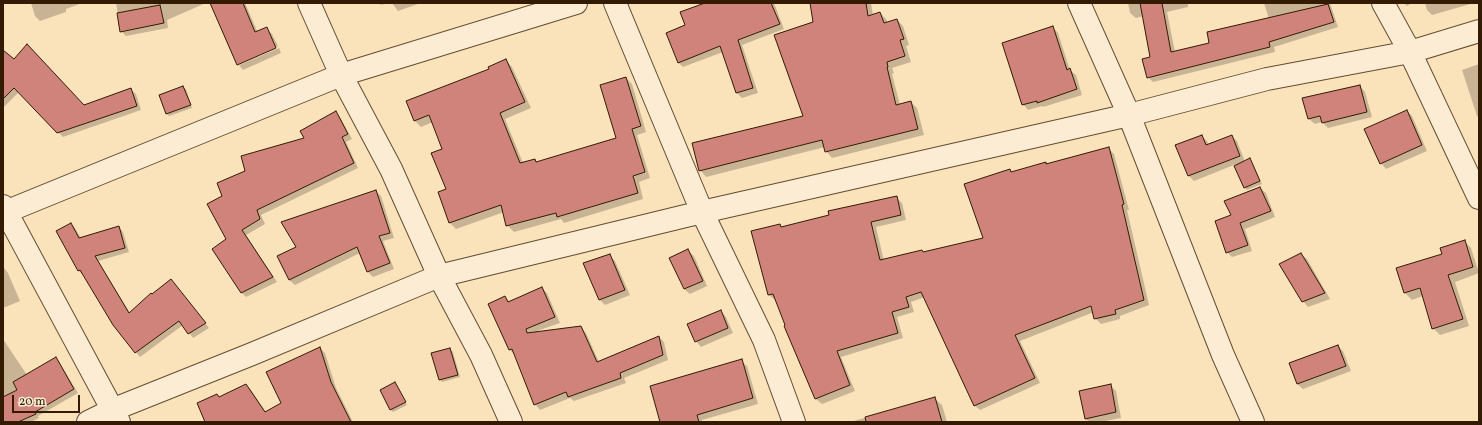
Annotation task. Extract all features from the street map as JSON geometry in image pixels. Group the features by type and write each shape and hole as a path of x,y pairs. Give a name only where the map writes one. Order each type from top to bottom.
{"street":[{"path":"309,3 341,75 391,169 439,276 481,355 511,422"},
{"path":"115,416 4,210 341,75 576,3"},
{"path":"614,3 702,212 764,340 794,422"},
{"path":"1079,3 1130,115 1223,355 1253,422"},
{"path":"1383,3 1410,52 1479,198"},
{"path":"88,422 115,416 260,351 439,276 702,212 1130,115 1267,79 1410,52 1479,31"}],"building":[{"path":"210,3 243,3 255,32 267,27 276,48 237,65"},
{"path":"705,3 771,3 780,24 738,40 753,88 736,93 720,46 678,63 666,33 685,25 680,12"},
{"path":"810,3 866,3 868,16 880,12 884,23 897,19 904,39 900,40 905,56 887,62 887,67 896,105 911,101 918,129 825,152 822,140 699,171 692,143 803,116 774,35 813,22"},
{"path":"1140,3 1162,3 1171,52 1209,43 1207,32 1328,4 1334,22 1269,42 1270,47 1147,78 1142,59 1150,57"},
{"path":"160,5 164,23 120,32 117,13"},
{"path":"1053,26 1067,70 1070,68 1077,89 1037,103 1037,101 1022,105 1002,43"},
{"path":"27,44 84,105 131,88 137,106 57,133 14,88 3,99 3,50 14,59"},
{"path":"506,59 525,102 500,113 520,163 535,159 536,162 616,138 600,85 626,77 641,126 632,129 645,172 633,176 638,193 557,217 556,213 506,226 501,205 449,223 438,192 446,189 431,153 442,149 429,115 414,121 406,101 489,69 488,67"},
{"path":"1360,85 1367,112 1322,123 1320,116 1308,119 1302,98"},
{"path":"183,86 191,105 166,114 159,95"},
{"path":"1407,110 1422,145 1380,164 1364,129"},
{"path":"336,111 348,134 342,137 354,163 257,210 260,219 242,230 273,277 241,293 212,249 226,239 207,204 222,196 217,183 245,171 241,156 304,138 300,131"},
{"path":"1202,135 1206,145 1232,135 1240,156 1188,176 1175,145"},
{"path":"1109,147 1124,204 1122,205 1144,300 1115,310 1116,314 1094,319 1091,306 1015,335 1035,378 974,406 921,292 906,297 909,307 892,312 898,333 837,351 850,385 815,399 784,326 785,325 773,294 768,295 751,231 780,224 781,227 829,215 828,211 897,196 901,215 871,222 880,260 983,238 964,184 1010,169 1011,172"},
{"path":"1250,158 1260,181 1244,188 1234,166"},
{"path":"1260,187 1271,211 1240,223 1248,245 1226,253 1215,221 1231,215 1224,201"},
{"path":"376,190 390,233 379,236 390,263 367,272 357,247 289,280 277,256 296,247 281,222"},
{"path":"71,223 79,238 119,226 125,248 95,256 129,313 151,293 152,294 171,279 206,323 188,334 179,321 135,353 113,325 80,270 78,271 56,231"},
{"path":"1465,240 1473,267 1448,275 1463,319 1432,329 1420,288 1404,293 1396,268 1442,254 1440,248"},
{"path":"688,249 703,281 684,289 669,258"},
{"path":"1301,253 1325,293 1302,302 1279,264"},
{"path":"610,254 625,290 599,300 583,263"},
{"path":"542,287 555,317 526,329 527,333 581,326 597,362 659,336 663,355 620,373 621,378 568,397 566,392 534,405 512,349 509,350 488,304 505,296 508,302"},
{"path":"721,310 728,328 695,342 687,324"},
{"path":"1338,345 1346,366 1297,384 1289,363"},
{"path":"320,347 331,382 351,422 205,422 197,403 217,394 219,397 246,384 265,412 281,403 266,372"},
{"path":"450,348 458,375 439,380 431,353"},
{"path":"56,357 74,389 35,412 36,414 18,422 3,422 3,397 17,390 13,382"},
{"path":"742,359 753,398 697,415 699,422 660,422 650,386"},
{"path":"395,382 406,402 390,410 380,390"},
{"path":"1111,384 1116,412 1085,419 1079,391"},
{"path":"935,397 942,422 866,422 865,417"}]}
